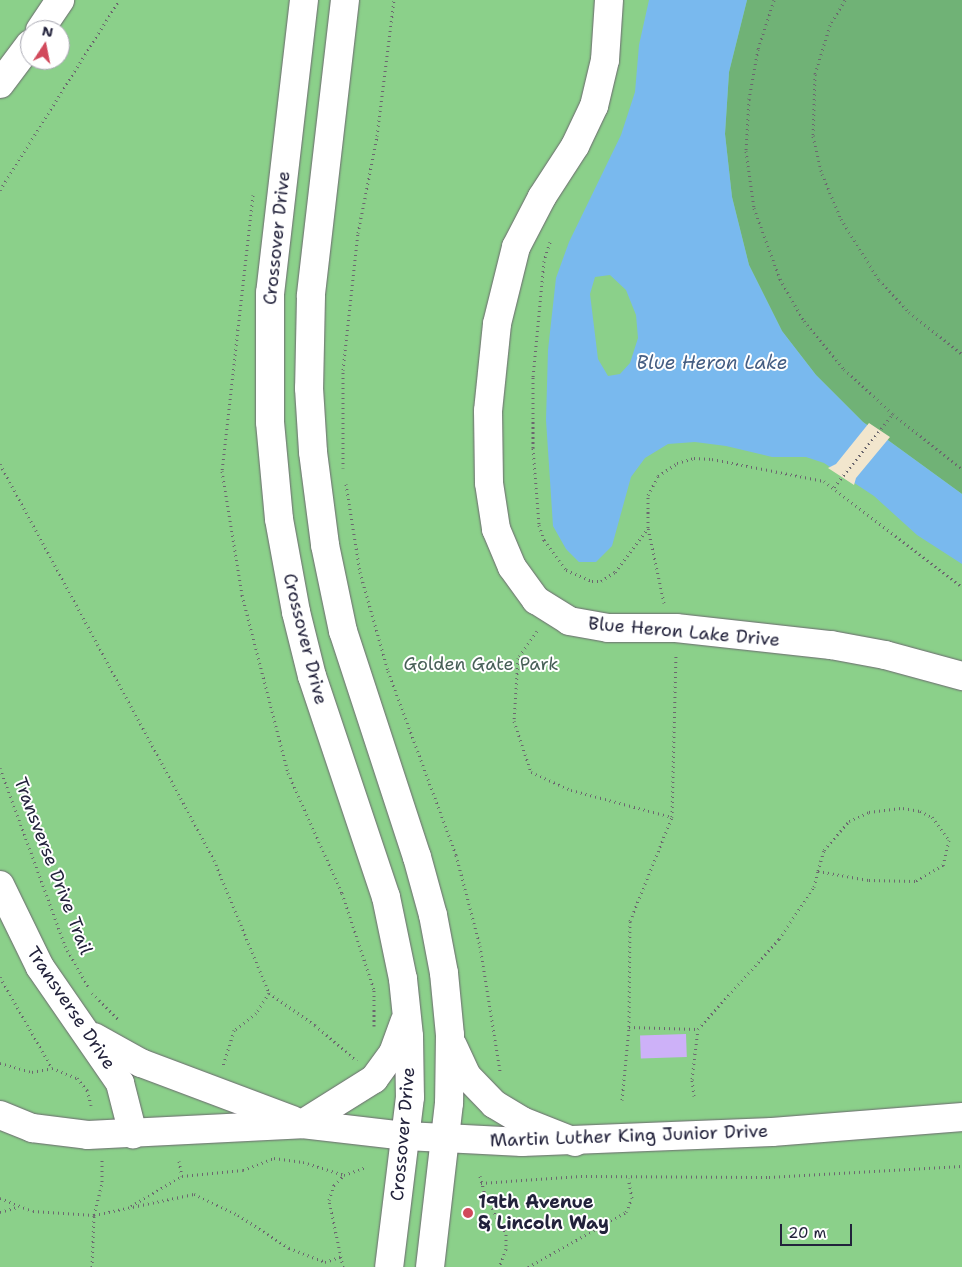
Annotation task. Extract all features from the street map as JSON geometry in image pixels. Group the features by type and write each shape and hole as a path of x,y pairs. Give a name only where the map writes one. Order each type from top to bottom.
{"main road":[{"path":"47,20 60,0"},
{"name":"Crossover Drive","path":"304,0 270,293 268,389 275,487 288,574 303,642 386,897 399,952 407,1006 410,1080 406,1136 389,1267"},
{"path":"345,0 311,296 310,388 316,482 324,545 343,631 433,915 444,973 450,1035 447,1139 430,1267"},
{"name":"Blue Heron Lake Drive","path":"610,0 604,60 594,106 575,146 542,198 516,247 502,295 490,383 488,458 496,529 512,567 536,600 551,612 569,621 589,625 676,628 831,645 885,655 962,676"},
{"path":"0,84 20,57"},
{"name":"Transverse Drive","path":"0,885 26,944 77,1024 120,1082 133,1134"},
{"path":"77,1024 141,1064 302,1124 374,1079 393,1053 407,1006"},
{"path":"450,1035 467,1076 488,1099 522,1121 575,1142"},
{"name":"Martin Luther King Junior Drive","path":"0,1115 32,1128 88,1135 302,1124 447,1139 575,1142 823,1128 962,1117"}],"path":[{"path":"0,195 119,0"},
{"path":"343,470 343,370 358,233 377,136 394,0"},
{"path":"774,0 758,49 748,108 746,151 754,208 780,279 804,321 844,369 891,416 962,469"},
{"path":"845,0 830,25 816,74 813,136 822,174 841,220 879,280 909,312 962,354"},
{"path":"0,190 5,184"},
{"path":"551,238 544,261 533,377 533,448 539,525 544,540 566,570 592,581 601,580 615,572 648,528"},
{"path":"834,487 891,416"},
{"path":"671,610 664,605 648,528 648,495 658,476 686,460 712,459 812,478 834,487 962,587"},
{"path":"0,464 214,860 269,993 315,1025 362,1066"},
{"path":"345,480 360,572 388,671 456,855 478,937 501,1080"},
{"path":"551,612 518,658 514,721 531,772 572,790 672,816"},
{"path":"622,1100 629,1027 630,921 672,816 676,651"},
{"name":"Transverse Drive Trail","path":"0,768 64,946 92,994 123,1024"},
{"path":"694,1096 692,1079 698,1029 779,939 814,887 818,871 824,850 848,821 869,812 903,808 920,811 932,817 949,840 942,865 915,881 868,880 818,871"},
{"path":"0,977 52,1068"},
{"path":"223,1071 234,1030 256,1013 269,993"},
{"path":"629,1027 698,1029"},
{"path":"0,1063 32,1072 52,1068 77,1078 87,1090 91,1105"},
{"path":"128,1207 182,1176 243,1170 274,1158 303,1162 344,1175"},
{"path":"92,1267 94,1215 102,1182 102,1159"},
{"path":"179,1161 182,1176"},
{"path":"343,1267 329,1200 334,1185 344,1175 366,1166"},
{"path":"482,1183 581,1176 628,1178 769,1177 962,1166"},
{"path":"480,1176 506,1234 506,1250 499,1267"},
{"path":"528,1267 626,1212 632,1198 628,1178"},
{"path":"0,1198 18,1206 67,1216 94,1215 194,1194 238,1215 289,1248 325,1262 342,1256"},
{"path":"0,1212 18,1206"}],"green space":[{"name":"Golden Gate Park","path":"0,0 962,0 962,1267 0,1267"},
{"path":"747,0 962,0 962,494 863,422 816,375 782,331 749,265 732,197 725,134 729,72"}],"water":[{"name":"Blue Heron Lake","path":"649,0 747,0 729,72 725,134 732,197 749,265 782,331 816,375 863,422 962,494 962,564 917,535 874,496 824,463 806,457 772,457 726,446 695,442 668,444 645,458 631,477 612,546 596,562 579,562 566,549 553,526 546,420 548,350 556,278 569,242 621,135 635,92 639,45","holes":["610,275 626,290 636,315 638,338 630,363 620,374 608,376 598,359 590,294 595,277"]}],"pier":[{"path":"869,423 890,437 856,478 854,485 828,468 836,464"}],"building":[{"path":"686,1034 687,1057 641,1059 640,1036"}],"place":[{"name":"19th Avenue & Lincoln Way","path":"468,1213"}]}
